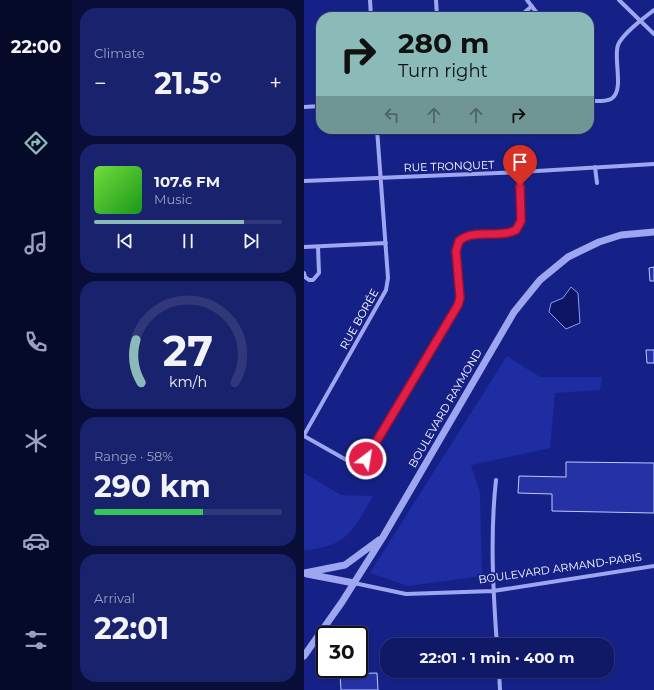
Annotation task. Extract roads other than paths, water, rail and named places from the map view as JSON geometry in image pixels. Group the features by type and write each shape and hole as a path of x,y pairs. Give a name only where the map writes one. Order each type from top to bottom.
{"street":[{"path":"370,0 371,12"},
{"path":"436,0 437,12"},
{"path":"527,0 536,12"},
{"path":"619,0 654,34"},
{"path":"525,12 532,6"},
{"path":"594,101 611,99 614,96 618,86 618,45 624,36 654,10"},
{"path":"304,107 316,106"},
{"name":"RUE BORÉE","path":"304,435 386,290 388,278 377,134"},
{"name":"RUE TRONQUET","path":"304,181 520,172 654,164"},
{"path":"595,167 597,183"},
{"path":"304,435 350,462 360,462 366,459 458,305 460,298 456,251 459,241 469,235 510,233 519,226 522,213 520,172"},
{"name":"BOULEVARD RAYMOND","path":"304,656 354,583 383,537 514,312 540,280 568,257 599,242 621,235 654,232"},
{"path":"304,247 386,243"},
{"path":"304,273 305,277 309,280 313,280 319,273 318,247"},
{"path":"496,480 493,535 497,638"},
{"path":"304,573 345,565 383,537"},
{"name":"BOULEVARD ARMAND-PARIS","path":"304,573 406,594 494,591 654,566"},
{"path":"499,678 500,690"}]}
